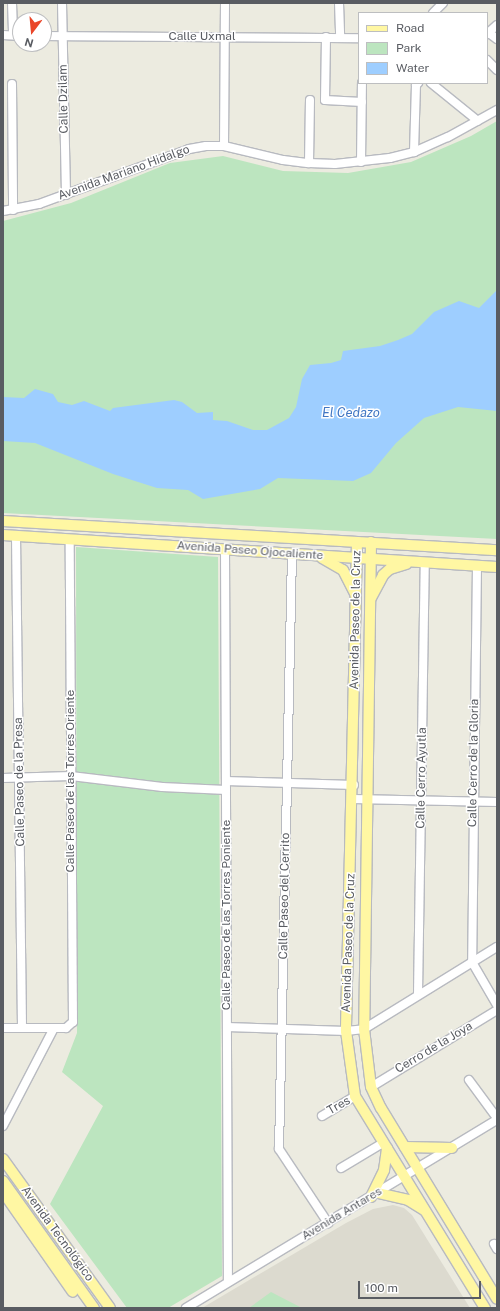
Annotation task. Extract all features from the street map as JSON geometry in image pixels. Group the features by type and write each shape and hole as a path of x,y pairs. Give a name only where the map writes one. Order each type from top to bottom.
{"main road":[{"name":"Avenida Paseo Ojocaliente","path":"3,521 497,550"},
{"name":"Avenida Paseo Ojocaliente","path":"3,535 497,567"},
{"name":"Avenida Paseo de la Cruz","path":"357,542 354,785 346,1031 355,1096 427,1211 485,1308"},
{"name":"Avenida Paseo de la Cruz","path":"371,542 364,1029 371,1087 405,1148 419,1168 497,1299"},
{"path":"314,555 338,565 343,570 357,598"},
{"path":"370,600 383,575 390,570 422,562"},
{"path":"385,1145 384,1170 375,1195 408,1200 427,1211"},
{"path":"405,1148 452,1148"},
{"name":"Avenida Tecnológico","path":"3,1159 110,1308"},
{"path":"3,1180 94,1308"},
{"name":"Avenida Tecnológico","path":"3,1192 49,1259 86,1308"}],"street":[{"name":"Calle Dzilam","path":"62,3 66,195"},
{"path":"224,146 225,3"},
{"path":"339,3 340,38"},
{"path":"434,12 443,3"},
{"path":"497,25 488,33 497,39"},
{"name":"Calle Uxmal","path":"52,36 358,38"},
{"path":"326,38 326,100 362,102"},
{"path":"488,61 497,70"},
{"path":"12,84 13,210"},
{"path":"360,162 362,84"},
{"path":"414,152 417,84"},
{"path":"432,84 478,121"},
{"path":"309,163 310,100"},
{"name":"Avenida Mariano Hidalgo","path":"3,211 13,210 66,195 189,148 224,146 283,160 309,163 360,162 414,152 448,137 497,110"},
{"name":"Calle Paseo de la Presa","path":"16,536 22,1028"},
{"name":"Calle Paseo de las Torres Oriente","path":"54,1028 66,1028 73,1022 70,539"},
{"name":"Calle Paseo de las Torres Poniente","path":"225,549 228,1281"},
{"name":"Calle Paseo del Cerrito","path":"292,554 279,1149 328,1223"},
{"name":"Calle Cerro Ayutla","path":"418,994 422,801 422,562"},
{"name":"Calle Cerro de la Gloria","path":"472,962 477,565"},
{"path":"3,778 71,776 162,787 226,790"},
{"path":"226,781 354,785"},
{"path":"353,799 497,802"},
{"path":"227,1027 346,1031 364,1029 497,946"},
{"path":"472,962 497,1005"},
{"name":"Cerro de la Joya","path":"371,1087 497,1010"},
{"path":"3,1028 54,1028 3,1126"},
{"path":"469,1080 497,1119"},
{"name":"Tres","path":"322,1116 355,1096"},
{"name":"Avenida Antares","path":"186,1308 228,1281 375,1195 497,1119"},
{"path":"342,1168 385,1145"}],"shaded area":[{"path":"393,1205 404,1208 412,1215 470,1308 202,1308 346,1223 373,1209"}],"green space":[{"path":"497,121 497,539 3,513 3,221 71,203 170,163 223,156 283,171 348,173 411,162 471,136"},
{"path":"76,547 218,557 222,1276 168,1308 127,1308 50,1204 103,1106 62,1072 77,1033"},
{"path":"271,1292 302,1308 249,1308"}],"water":[{"name":"El Cedazo","path":"497,290 497,411 458,407 424,418 396,443 371,473 353,481 278,478 260,489 203,499 188,490 157,488 113,474 35,443 3,441 3,397 24,398 35,389 53,394 58,402 72,405 84,401 110,411 113,408 174,400 182,402 197,413 213,412 213,420 227,421 253,430 267,430 289,418 296,407 302,379 310,365 331,363 341,360 343,351 380,346 412,334 434,312 459,301 479,308"}]}
